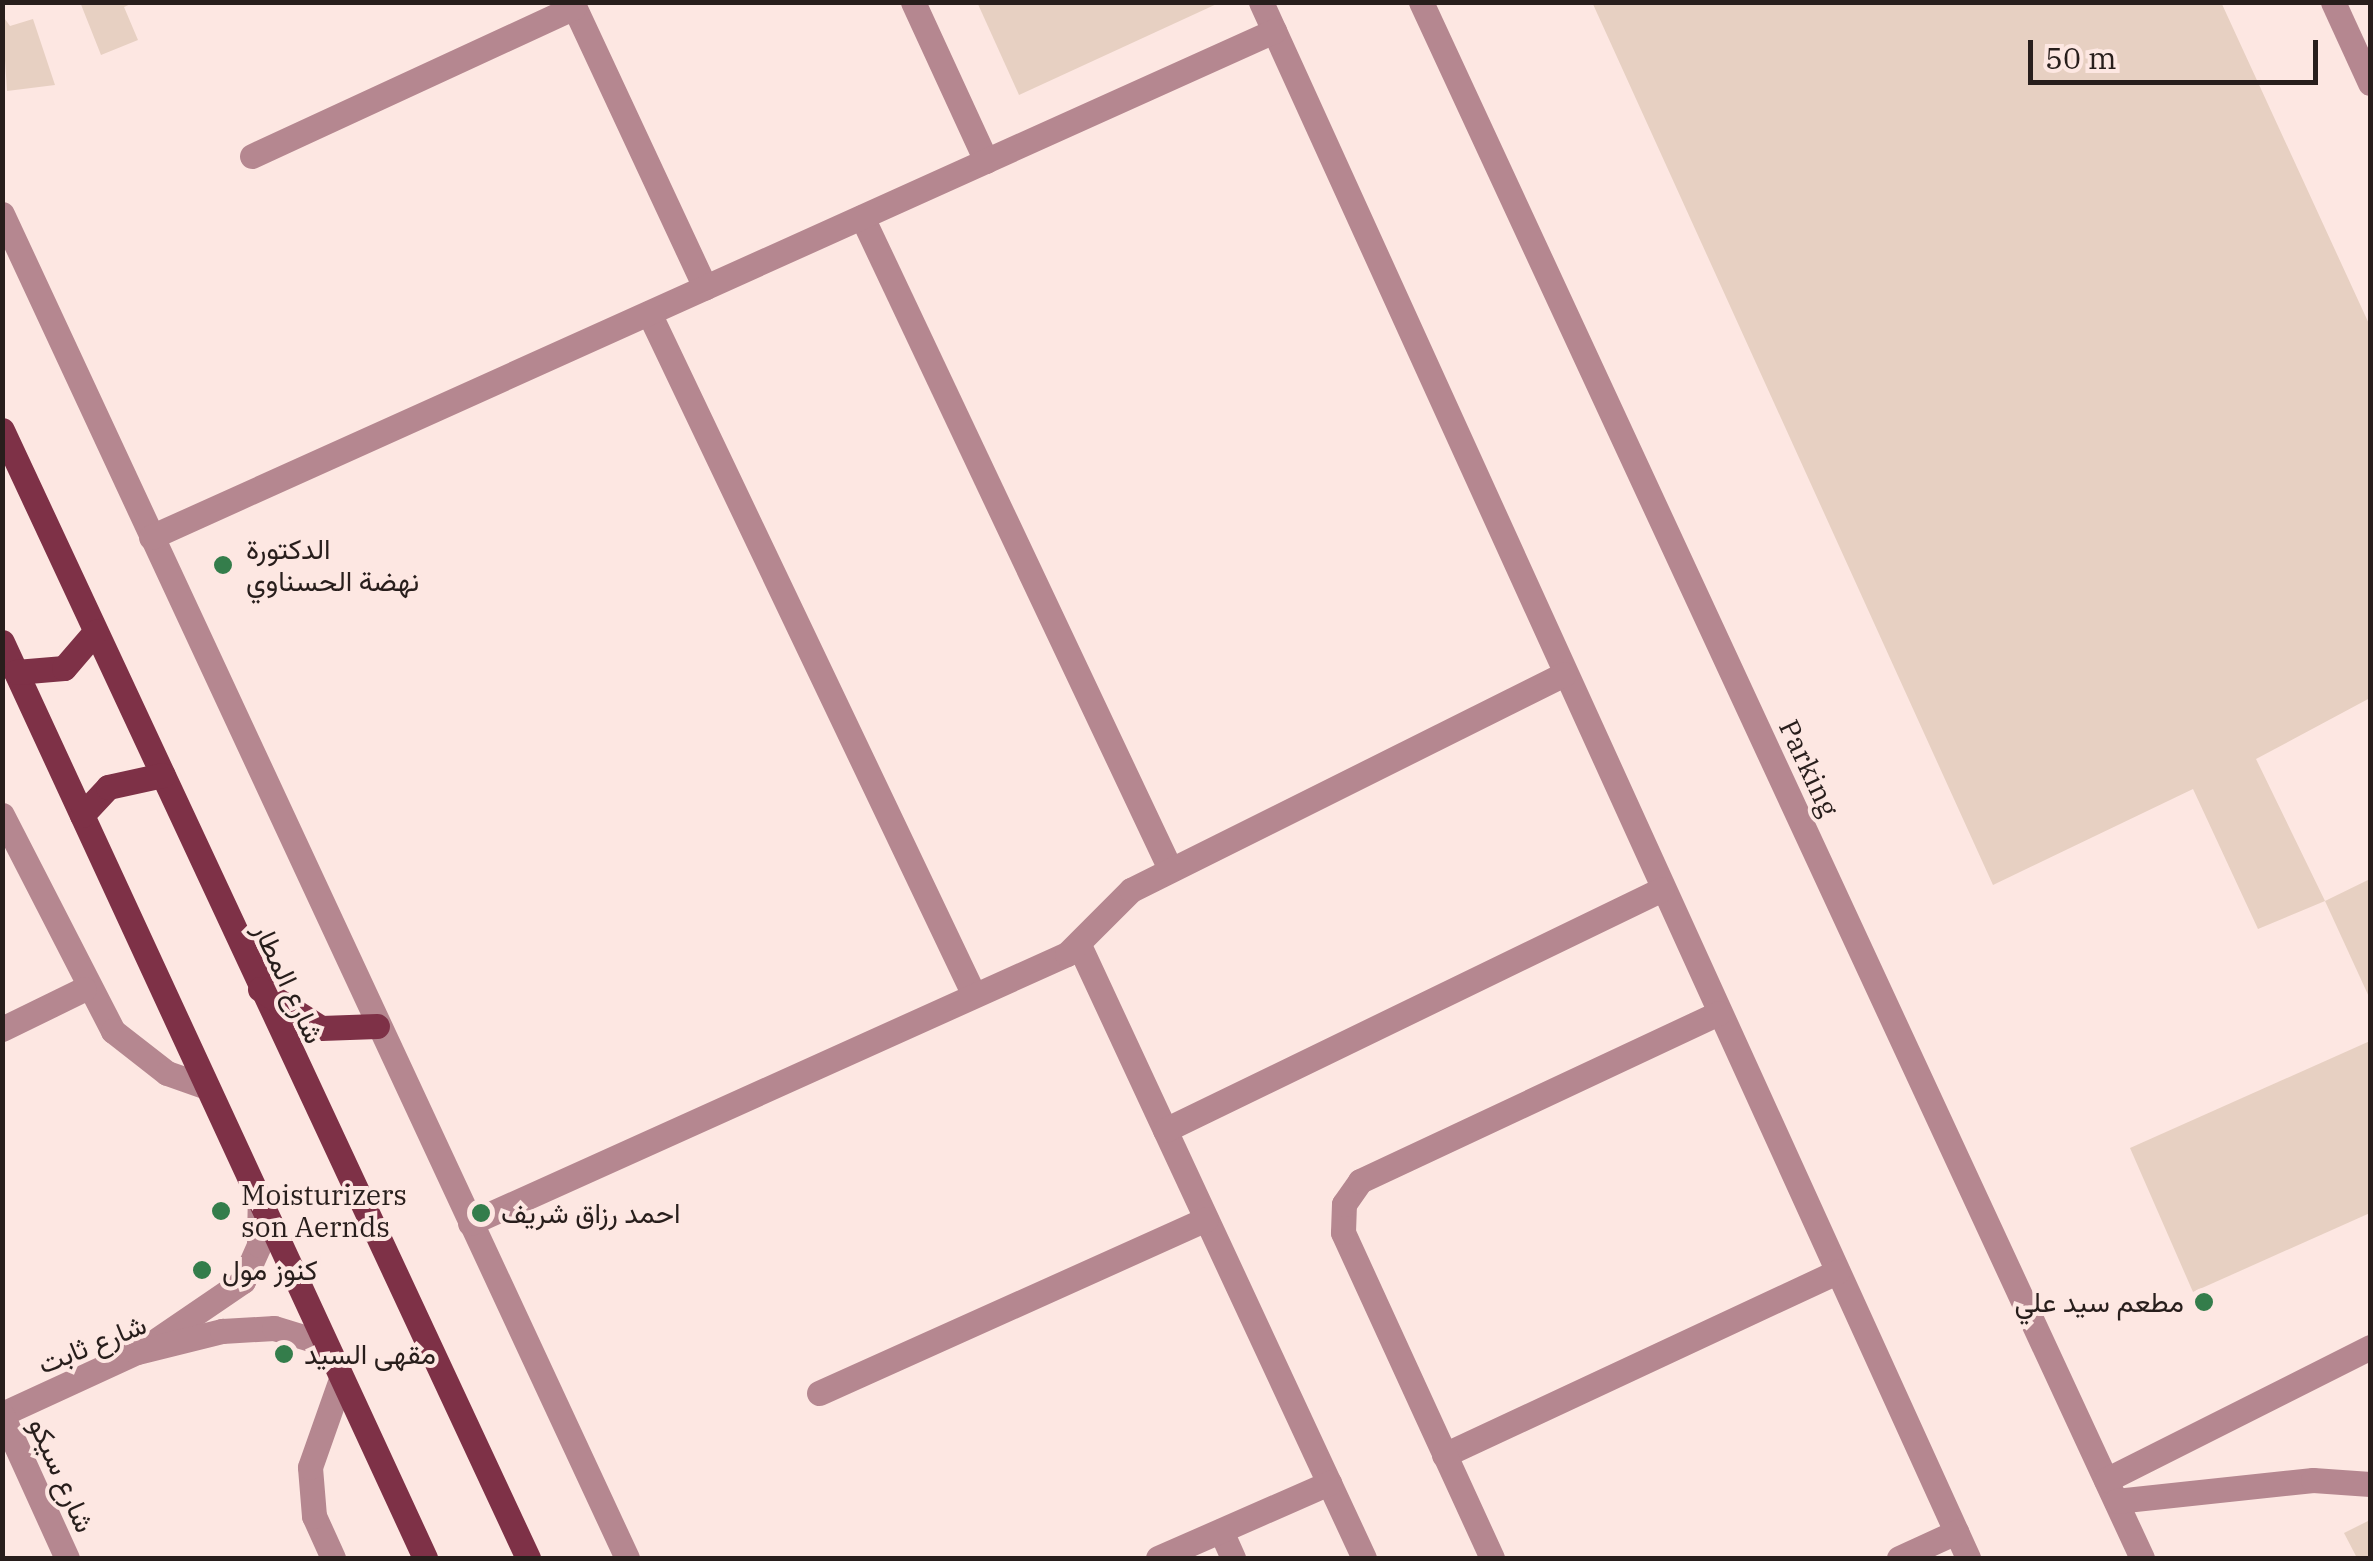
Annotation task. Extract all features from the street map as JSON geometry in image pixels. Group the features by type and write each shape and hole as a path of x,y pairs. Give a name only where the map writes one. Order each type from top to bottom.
{"main road":[{"name":"شارع المطار","path":"2,430 258,987 528,1558"},
{"path":"16,672 64,668 94,632"},
{"path":"2,642 425,1558"},
{"path":"82,815 108,787 162,775"},
{"path":"258,987 321,1028 377,1026"}],"street":[{"path":"913,2 986,161"},
{"path":"1261,2 1968,1558"},
{"name":"Parking","path":"1421,2 2142,1558"},
{"path":"2333,2 2370,83"},
{"path":"252,156 573,5 705,287"},
{"path":"151,537 1274,30"},
{"path":"2,214 627,1558"},
{"path":"862,216 1170,870"},
{"path":"649,313 974,995"},
{"path":"470,1223 1078,945 1116,900 1564,674"},
{"path":"2,815 84,989 113,1032 166,1073 207,1087"},
{"path":"1165,1130 1662,889"},
{"path":"1078,945 1364,1558"},
{"path":"2,1029 84,989"},
{"path":"1492,1558 1343,1232 1351,1192 1719,1013"},
{"path":"137,1352 242,1281 259,1245 260,1206"},
{"path":"819,1392 1206,1218"},
{"path":"1444,1455 1837,1272"},
{"name":"شارع ثابت","path":"2,1415 137,1352 248,1328 323,1343"},
{"path":"2111,1491 2370,1347"},
{"path":"332,1558 314,1516 310,1468 341,1378"},
{"name":"شارع سيكو","path":"2,1415 67,1558"},
{"path":"2111,1491 2313,1480 2370,1484"},
{"path":"1158,1558 1329,1483"},
{"path":"1220,1531 1233,1558"},
{"path":"1899,1558 1956,1532"}],"building":[{"path":"80,2 135,2 124,7 138,40 101,55"},
{"path":"977,2 1221,2 1019,95"},
{"path":"1592,2 2221,2 2370,326 2370,698 2256,759 2325,901 2258,929 2193,789 1993,885"},
{"path":"2,15 10,26 33,19 55,85 7,91"},
{"path":"2370,879 2370,999 2325,901"},
{"path":"2370,1041 2370,1213 2193,1292 2130,1148"},
{"path":"2370,1520 2370,1558 2357,1558 2344,1533"}],"place":[{"name":"الدكتورة نهضة الحسناوي","path":"223,565"},
{"name":"Moisturizers son Aernds","path":"221,1211"},
{"name":"احمد رزاق شريف","path":"481,1213"},
{"name":"كنوز مول","path":"202,1270"},
{"name":"مطعم سيد علي","path":"2204,1302"},
{"name":"مقهى السيد","path":"284,1354"}]}
